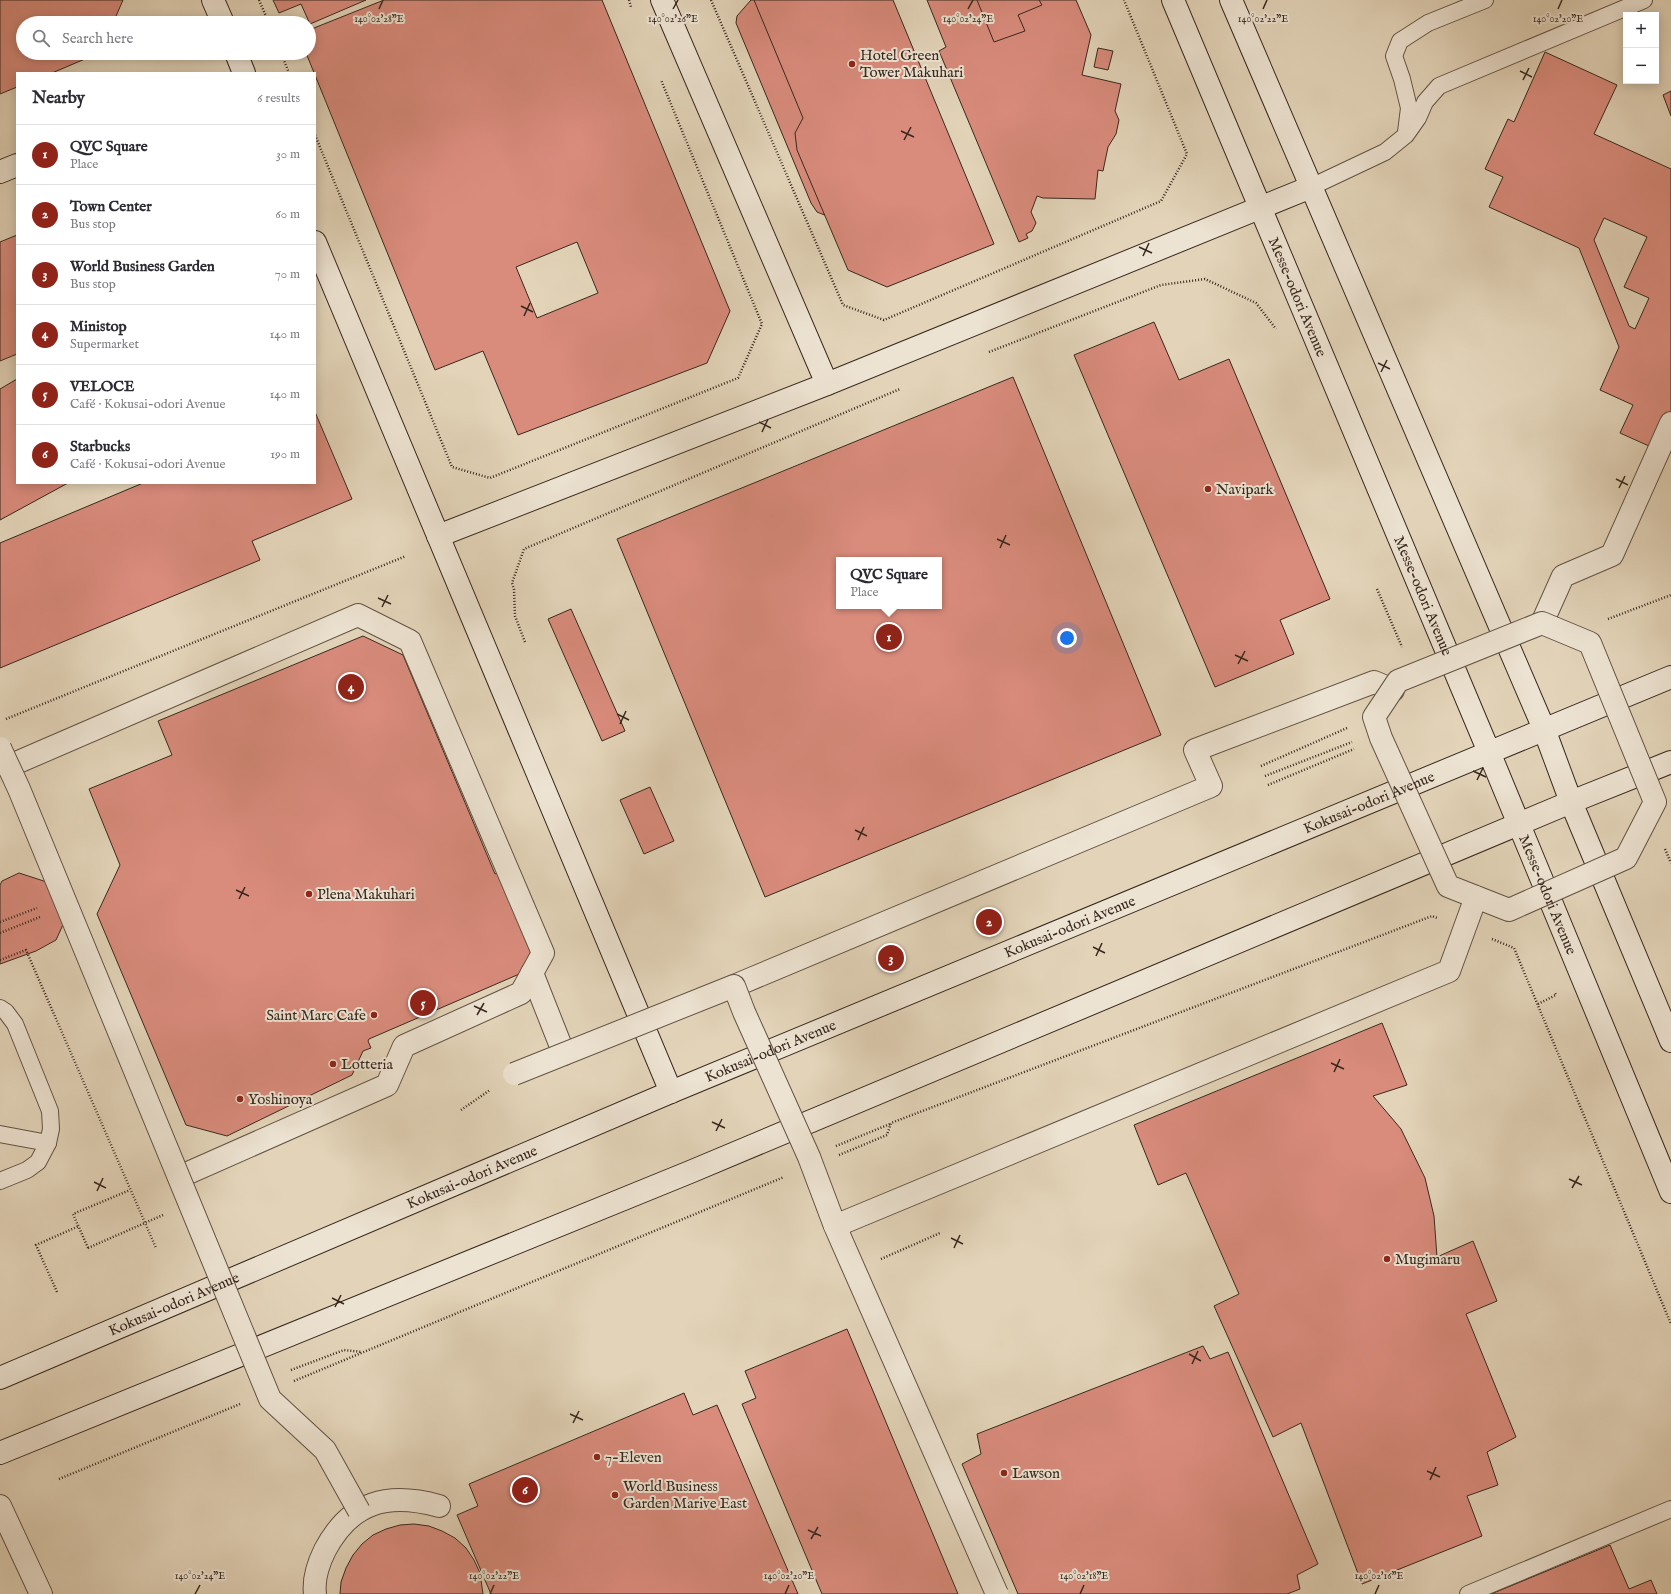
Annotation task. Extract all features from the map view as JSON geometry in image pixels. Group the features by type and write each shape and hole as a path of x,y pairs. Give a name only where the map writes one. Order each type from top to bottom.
{"street":[{"path":"214,0 220,16"},
{"path":"662,0 827,384"},
{"name":"Messe-odori Avenue","path":"1173,0 1489,752 1671,1192"},
{"path":"1231,0 1544,729 1571,802 1671,1041"},
{"path":"0,172 16,165"},
{"path":"438,536 827,384 1311,187"},
{"path":"316,244 671,1092"},
{"path":"1542,623 1590,643 1655,802 1626,858 1509,910 1448,886 1378,729 1398,681 1542,623 1563,576 1612,555 1671,422"},
{"path":"179,1177 387,1085 404,1046 521,993 543,953 410,641 358,615 5,757 270,1399 325,1450 359,1511"},
{"name":"Kokusai-odori Avenue","path":"0,1378 671,1092 1671,677"},
{"path":"514,1074 734,986 1211,786 1195,750 1374,682 1393,690"},
{"path":"0,1453 690,1172 1571,802 1671,762"},
{"path":"835,1226 1448,971 1476,897"},
{"path":"532,973 564,1054"},
{"path":"734,986 808,1157 835,1226 997,1594"},
{"path":"315,1594 314,1583 320,1560 333,1536 351,1516 370,1504 392,1500 419,1500 439,1506"},
{"path":"0,1506 42,1594"}],"lane":[{"path":"1406,135 1409,108 1394,56 1400,41 1428,23 1485,0"},
{"path":"1311,187 1385,152 1406,135 1418,118 1425,102 1439,86 1644,0"},
{"path":"0,1008 6,1012 15,1024 50,1111 51,1129 48,1143 38,1162 27,1170 0,1181"},
{"path":"0,1134 48,1143"},
{"path":"1468,1594 1671,1509"}],"path":[{"path":"259,0 265,16"},
{"path":"628,0 632,7"},
{"path":"711,0 843,305 884,320 1162,202 1187,154 1124,0"},
{"path":"284,60 289,72"},
{"path":"316,137 452,467 490,478 738,378 762,324 659,74"},
{"path":"986,354 1161,285 1205,279 1256,303 1276,329"},
{"path":"525,642 515,616 514,589 512,583 524,549 907,386"},
{"path":"0,721 406,556"},
{"path":"1376,589 1414,675"},
{"path":"1568,634 1671,595"},
{"path":"1261,766 1378,729"},
{"path":"1265,776 1378,729"},
{"path":"1268,785 1378,729"},
{"path":"0,922 65,902"},
{"path":"0,932 65,902"},
{"path":"0,960 26,950 156,1248"},
{"path":"1538,1004 1556,995"},
{"path":"461,1110 514,1074"},
{"path":"808,1157 891,1123"},
{"path":"130,1190 73,1214 88,1248 190,1203"},
{"path":"57,1292 36,1245 79,1226"},
{"path":"855,1270 940,1233"},
{"path":"263,1382 344,1350 363,1353"}],"building":[{"path":"0,0 123,0 116,16 16,16 16,60 83,60 54,72 16,72 16,87 0,94"},
{"path":"273,0 366,0 316,21 316,16 306,16 301,4 279,13"},
{"path":"384,0 602,0 730,311 707,363 518,435 483,351 435,370 316,78 316,72 314,72 309,60 316,60 316,27","holes":["577,242 598,293 537,318 516,267"]},
{"path":"751,0 812,0 877,152 875,163 859,178 854,189 852,201 846,212 832,218 817,212 811,203 736,23 737,16"},
{"path":"754,0 893,0 994,244 887,287 848,270 797,150 795,133 803,118"},
{"path":"927,0 1076,0 1091,35 1082,75 1121,84 1115,111 1119,120 1116,134 1108,147 1103,171 1098,170 1095,199 1043,198 1037,196 1031,212 1036,223 1032,231 1026,234 1028,238 1019,242 939,51 946,47"},
{"path":"977,0 1039,0 1042,5 1018,15 1025,31 994,42"},
{"path":"1098,48 1113,51 1108,70 1094,67"},
{"path":"1545,52 1617,85 1594,134 1671,169 1671,451 1669,455 1620,433 1633,405 1600,390 1619,347 1579,248 1489,207 1503,177 1485,169 1508,119 1514,122","holes":["1604,218 1647,237 1624,287 1649,298 1635,329 1629,326 1594,240"]},
{"path":"1671,91 1671,116 1663,95"},
{"path":"16,235 16,354 0,361 0,242"},
{"name":"Navipark","path":"1154,322 1179,380 1229,359 1330,599 1280,620 1294,654 1215,687 1074,355"},
{"path":"1013,377 1161,735 765,897 617,539"},
{"path":"16,380 16,484 66,484 0,520 0,389"},
{"path":"316,414 352,499 252,541 260,560 0,668 0,543 141,484 316,484"},
{"path":"571,609 625,731 602,741 548,619"},
{"name":"Plena Makuhari","path":"363,636 403,655 495,874 502,871 535,950 524,972 369,1039 368,1041 371,1048 363,1051 352,1075 227,1136 186,1125 97,914 120,865 89,789 172,755 158,721"},
{"path":"650,787 674,841 644,854 620,800"},
{"path":"19,873 53,884 67,916 56,940 36,951 0,964 0,885 2,881"},
{"path":"1382,1023 1407,1085 1373,1096 1401,1129 1425,1178 1434,1216 1437,1257 1473,1241 1497,1301 1466,1314 1516,1437 1487,1452 1498,1485 1467,1496 1482,1536 1362,1584 1301,1423 1273,1437 1214,1306 1239,1294 1186,1173 1158,1185 1134,1125"},
{"path":"847,1329 958,1594 822,1594 742,1404 756,1398 745,1371"},
{"path":"1203,1346 1210,1359 1228,1352 1318,1564 1297,1575 1300,1589 1287,1594 1018,1594 962,1464 981,1454 977,1434"},
{"name":"World Business Garden Marive East","path":"684,1393 693,1415 717,1405 798,1594 491,1594 457,1515 478,1506 469,1484"},
{"path":"414,1524 429,1526 442,1531 455,1538 466,1548 480,1573 483,1594 340,1594 341,1582 346,1568 353,1555 362,1544 373,1535 386,1529 400,1525"},
{"path":"1610,1545 1629,1589 1651,1580 1657,1594 1491,1594"}],"place":[{"name":"Hotel Green Tower Makuhari","path":"852,64"},
{"name":"Navipark","path":"1208,489"},
{"name":"QVC Square","path":"889,637"},
{"name":"Ministop","path":"351,687"},
{"name":"Plena Makuhari","path":"309,894"},
{"name":"Town Center","path":"989,922"},
{"name":"World Business Garden","path":"891,958"},
{"name":"VELOCE","path":"423,1003"},
{"name":"Saint Marc Cafe","path":"374,1015"},
{"name":"Lotteria","path":"333,1064"},
{"name":"Yoshinoya","path":"240,1099"},
{"name":"Mugimaru","path":"1387,1259"},
{"name":"7-Eleven","path":"597,1457"},
{"name":"Lawson","path":"1004,1473"},
{"name":"Starbucks","path":"525,1490"},
{"name":"World Business Garden Marive East","path":"615,1495"}]}
